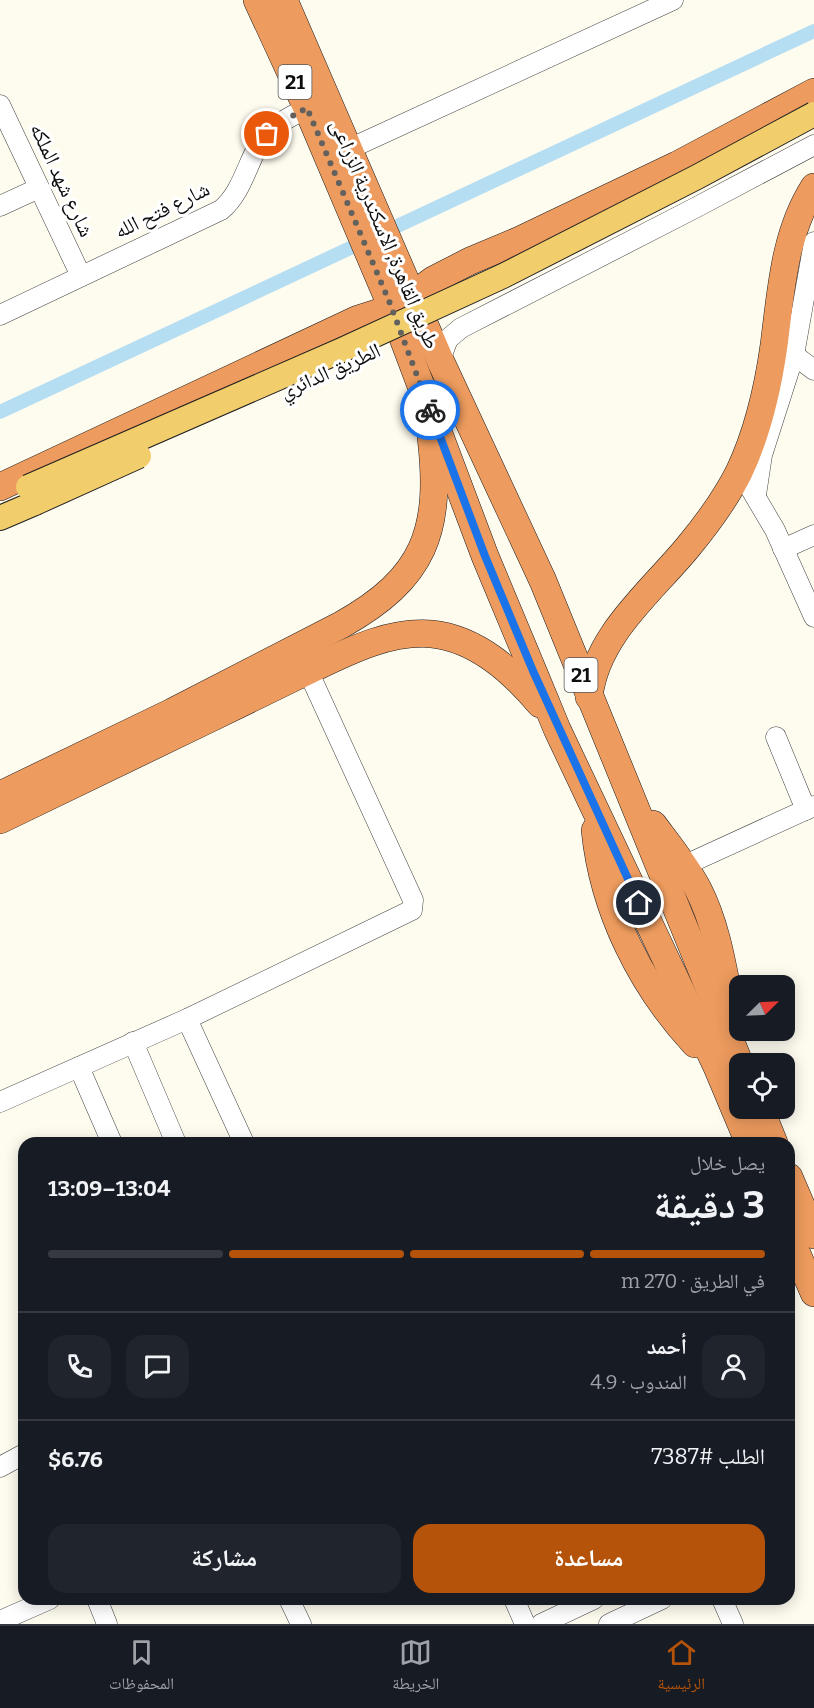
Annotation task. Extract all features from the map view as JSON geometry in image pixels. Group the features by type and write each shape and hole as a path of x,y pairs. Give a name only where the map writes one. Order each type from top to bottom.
{"highway":[{"name":"طريق القاهرة, الاسكندرية الزراعى","path":"257,0 307,108 344,156"},
{"name":"طريق القاهرة, الاسكندرية الزراعى","path":"284,0 401,298 424,392 485,556 557,729 592,802 603,876 628,946 666,1010 729,1060"},
{"path":"0,487 358,319 470,261 520,240 729,137 814,92"},
{"path":"589,697 591,680 608,645 637,603 699,533 726,495 752,442 765,399 786,259 799,219 814,187"},
{"name":"طريق القاهرة, الاسكندرية الزراعى","path":"401,298 440,360 538,571 627,790 729,1057"},
{"path":"0,820 177,722 369,610 393,591 412,567 426,539 433,509 432,449 424,392"},
{"path":"0,795 308,671 379,639 406,634 433,634 460,641 484,652 525,687 557,729"},
{"path":"627,790 697,887 716,933 733,1017 731,1053"},
{"name":"طريق القاهرة, الاسكندرية الزراعى","path":"744,1119 748,1137"},
{"path":"764,1119 772,1137"},
{"path":"795,1191 814,1235"},
{"path":"796,1270 814,1293"}],"main road":[{"name":"الطريق الدائري","path":"0,518 31,495 503,276 698,177 814,114"},
{"name":"الطريق الدائري","path":"0,500 31,495 527,280 814,129"}],"street":[{"path":"344,156 673,0"},
{"name":"شارع فتح الله","path":"0,315 221,210 231,201 262,140 274,126 307,108"},
{"name":"شارع شهد الملكه","path":"2,112 81,276"},
{"path":"440,360 448,339 461,328 814,145"},
{"path":"0,206 39,188"},
{"path":"756,495 762,455 807,322 814,242"},
{"path":"794,355 814,370"},
{"path":"739,471 756,495 812,606"},
{"path":"783,549 814,534"},
{"path":"0,1102 187,1019 409,912 413,907 413,900 308,671"},
{"path":"683,866 810,808 776,737"},
{"path":"187,1019 241,1137"},
{"path":"133,1042 173,1137"},
{"path":"79,1067 109,1137"},
{"path":"0,1467 18,1457"},
{"path":"0,1621 36,1605"},
{"path":"99,1605 107,1624"},
{"path":"292,1605 301,1624"},
{"path":"517,1605 525,1624"},
{"path":"541,1624 581,1605"},
{"path":"609,1624 649,1605"},
{"path":"725,1605 733,1624"}],"waterway":[{"path":"0,412 814,31"}],"way so far":[{"path":"267,134 274,126 307,108 407,345 430,410"}],"route":[{"path":"430,410 508,614 557,729 639,903"}]}
